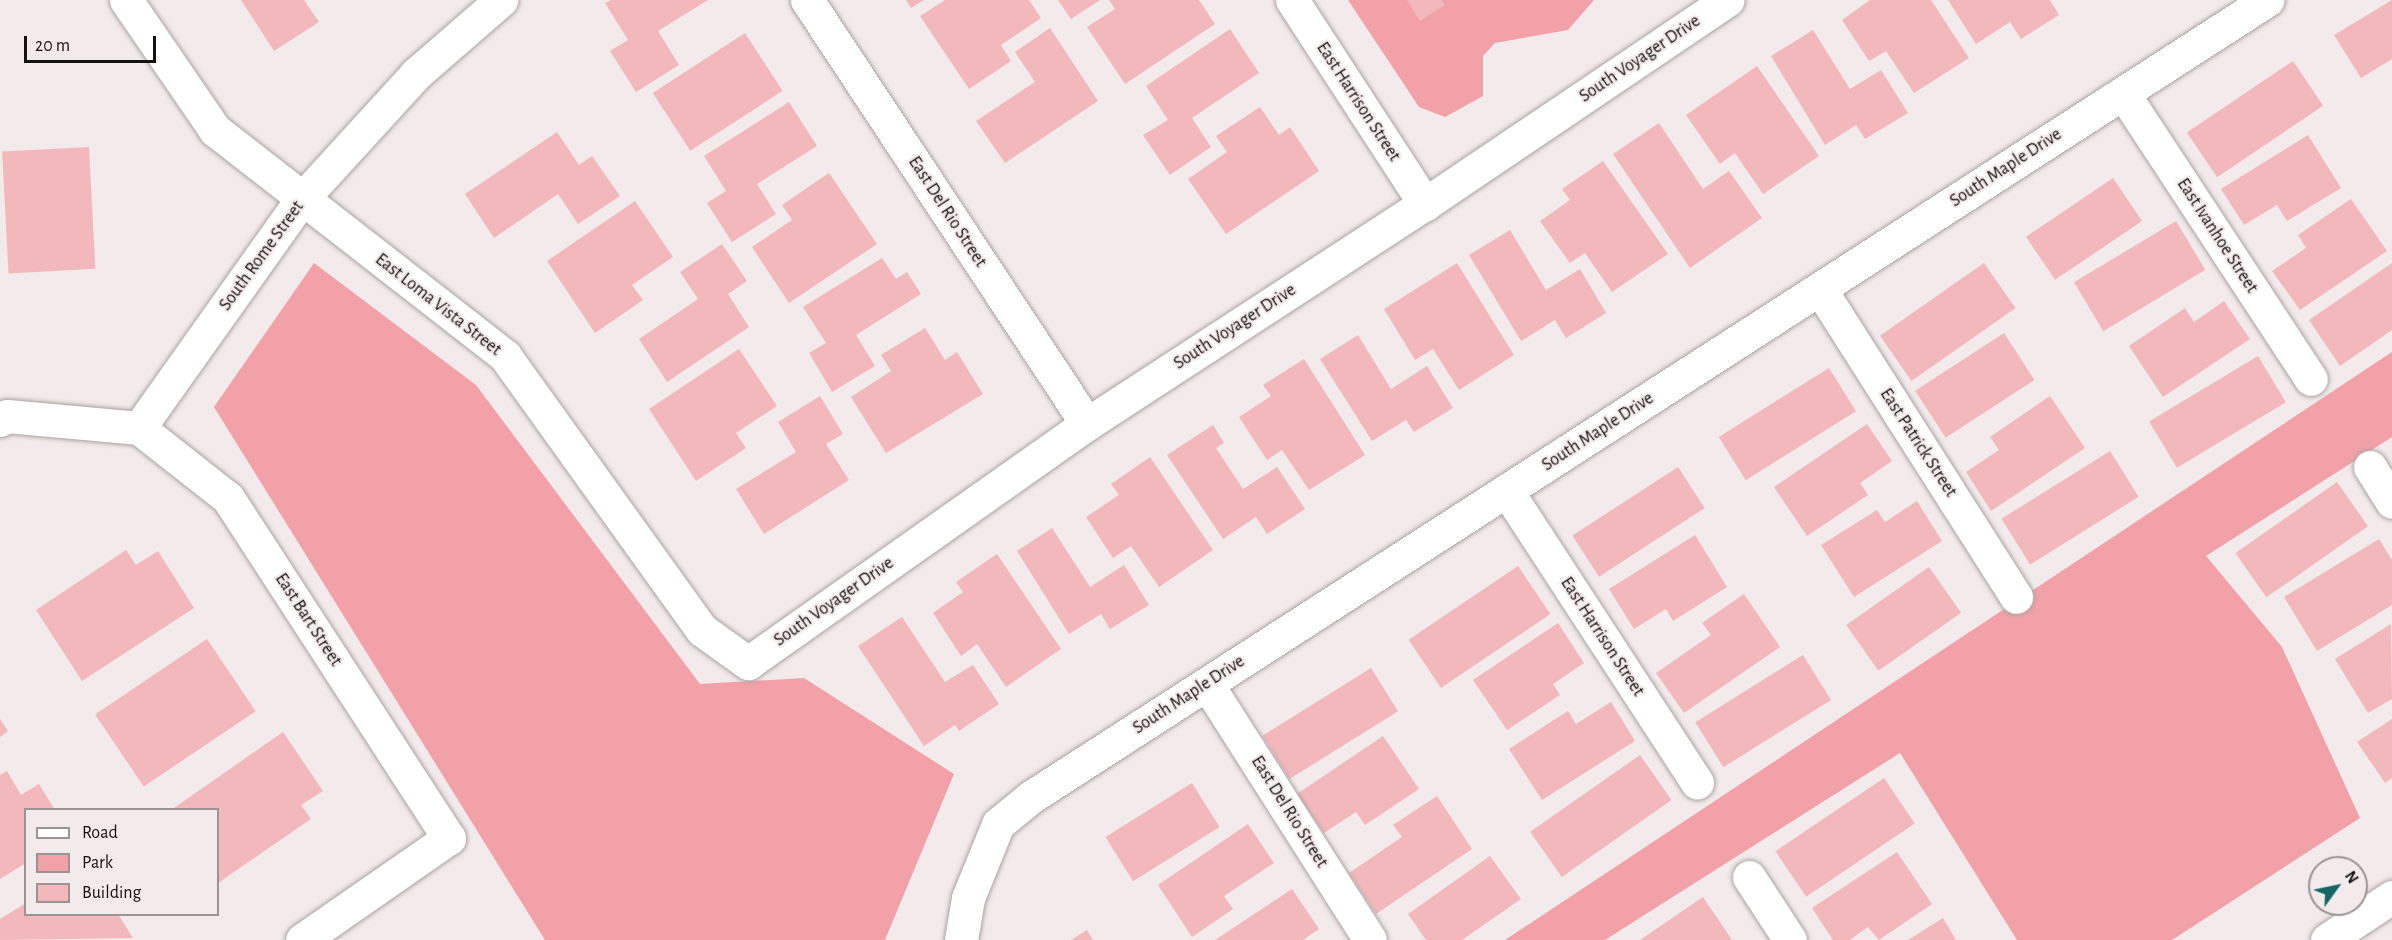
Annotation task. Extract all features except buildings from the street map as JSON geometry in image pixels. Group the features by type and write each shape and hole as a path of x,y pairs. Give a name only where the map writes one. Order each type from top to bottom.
{"street":[{"name":"East Loma Vista Street","path":"126,0 214,130 301,200 505,356 702,630 748,663"},
{"name":"South Rome Street","path":"139,428 301,200 416,74 501,0"},
{"name":"East Del Rio Street","path":"807,0 1087,424"},
{"name":"East Harrison Street","path":"1292,0 1425,204"},
{"name":"South Voyager Drive","path":"748,663 1087,424 1425,204 1728,0"},
{"name":"South Maple Drive","path":"961,940 968,898 998,824 1031,797 2267,0"},
{"name":"East Ivanhoe Street","path":"2123,93 2311,379"},
{"name":"East Patrick Street","path":"1820,289 2016,597"},
{"path":"0,420 7,416 139,428"},
{"name":"East Bart Street","path":"139,428 228,498 449,838 302,940"},
{"path":"2370,467 2392,502"},
{"name":"East Harrison Street","path":"1507,491 1697,783"},
{"name":"East Del Rio Street","path":"1207,684 1370,940"},
{"path":"1749,877 1790,940"},
{"path":"2327,940 2392,897"}],"green space":[{"path":"1348,0 1594,0 1568,30 1495,43 1483,56 1483,96 1445,117 1419,107"},
{"path":"314,263 476,385 700,684 804,678 954,774 885,940 545,940 214,407"},
{"path":"2392,352 2392,437 2206,556 2282,647 2360,818 2172,940 2017,940 1900,753 1605,940 1505,940"}]}
